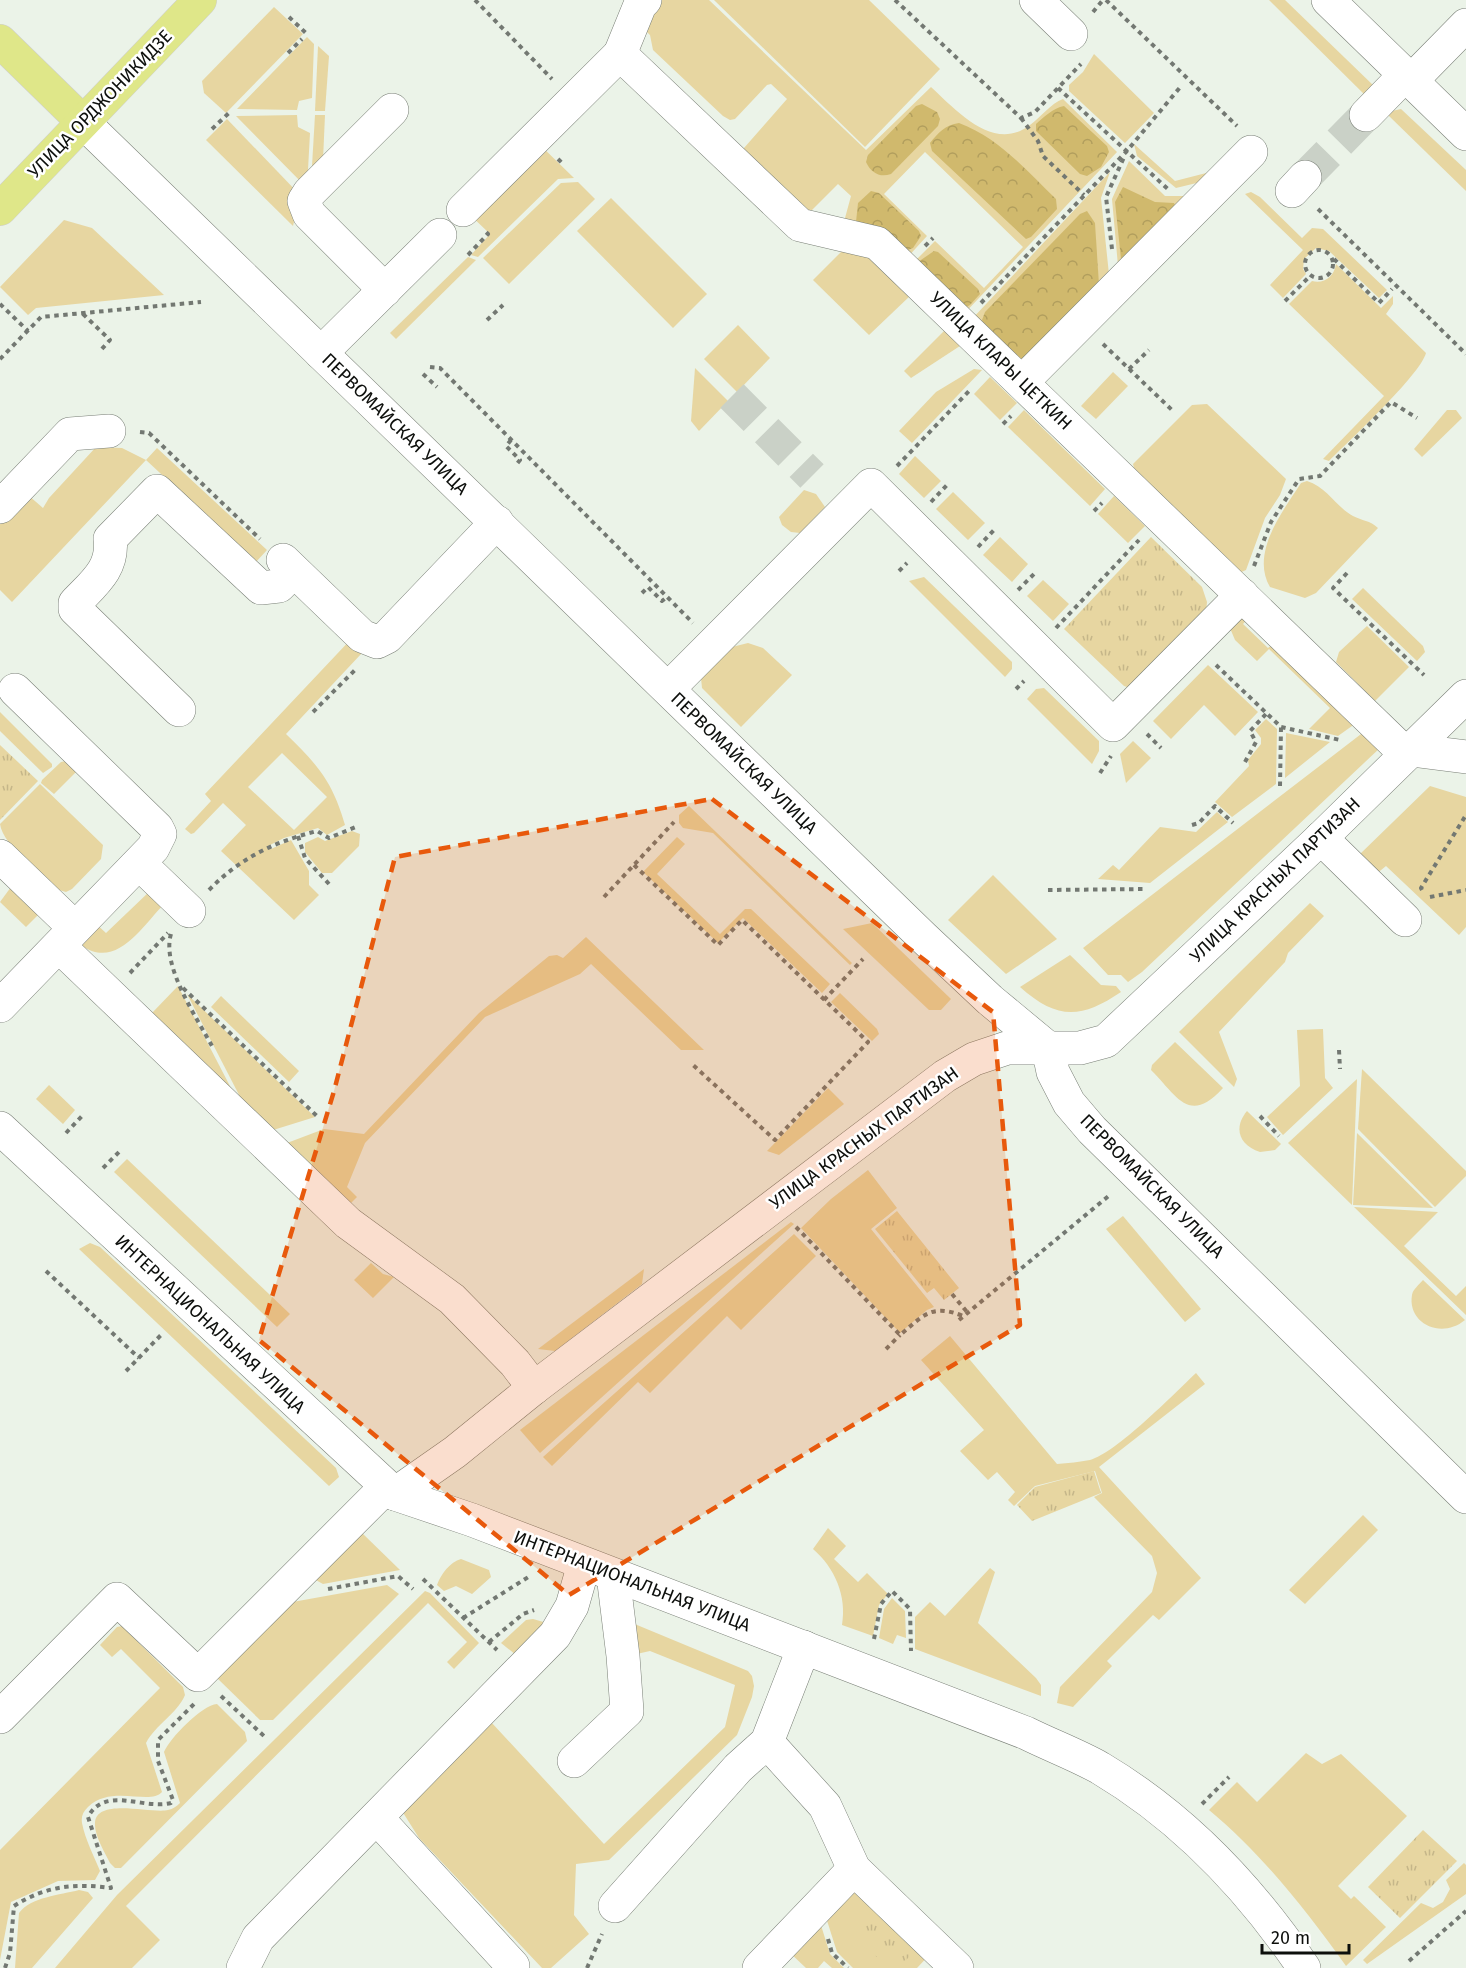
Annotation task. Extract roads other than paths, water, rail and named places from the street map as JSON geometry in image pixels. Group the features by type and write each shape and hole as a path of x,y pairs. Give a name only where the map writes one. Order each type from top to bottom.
{"main road":[{"name":"УЛИЦА ОРДЖОНИКИДЗЕ","path":"0,209 200,0"},
{"name":"ПЕРВОМАЙСКАЯ УЛИЦА","path":"0,41 83,122"}],"street":[{"path":"463,210 620,54 640,5 645,0"},
{"path":"1036,0 1071,34"},
{"path":"1328,0 1466,134"},
{"path":"1366,115 1466,25"},
{"name":"УЛИЦА КЛАРЫ ЦЕТКИН","path":"620,54 800,225 877,243 1242,595 1409,752"},
{"path":"385,290 309,214 304,201 309,193 392,110"},
{"name":"ПЕРВОМАЙСКАЯ УЛИЦА","path":"83,122 990,1000 1048,1048 1053,1072 1069,1103 1092,1130 1466,1497"},
{"path":"1022,382 1223,180 1247,142"},
{"path":"321,352 440,236"},
{"path":"0,507 70,434 109,431"},
{"path":"668,689 871,485 1113,724 1242,595"},
{"path":"179,710 75,609 75,603 105,571 112,551 110,539 157,491 261,588 279,586 288,565 368,640 377,642 387,637 497,522"},
{"path":"0,1006 139,863 158,842 160,834 157,828 15,690"},
{"name":"УЛИЦА КРАСНЫХ ПАРТИЗАН","path":"0,1717 117,1599 198,1675 390,1490 455,1452 534,1388 945,1076 974,1059 1008,1048 1080,1048 1106,1041 1463,703"},
{"path":"1409,752 1466,757"},
{"path":"1321,838 1405,920"},
{"path":"0,856 67,937 110,994 348,1223 452,1299 515,1363 534,1388"},
{"path":"139,863 189,911"},
{"name":"ИНТЕРНАЦИОНАЛЬНАЯ УЛИЦА","path":"6,1145 390,1490 1026,1733 1100,1768 1159,1809 1214,1856 1257,1902 1304,1968"},
{"path":"250,1967 258,1938 555,1635 598,1569"},
{"path":"574,1761 627,1711 622,1645 598,1569"},
{"path":"615,1906 732,1774 767,1742 804,1647"},
{"path":"767,1742 825,1806 854,1869 957,1968"},
{"path":"377,1818 513,1966"},
{"path":"759,1968 854,1869"}],"tunnel":[{"path":"1305,177 1366,115"},
{"path":"732,396 812,476"}]}
